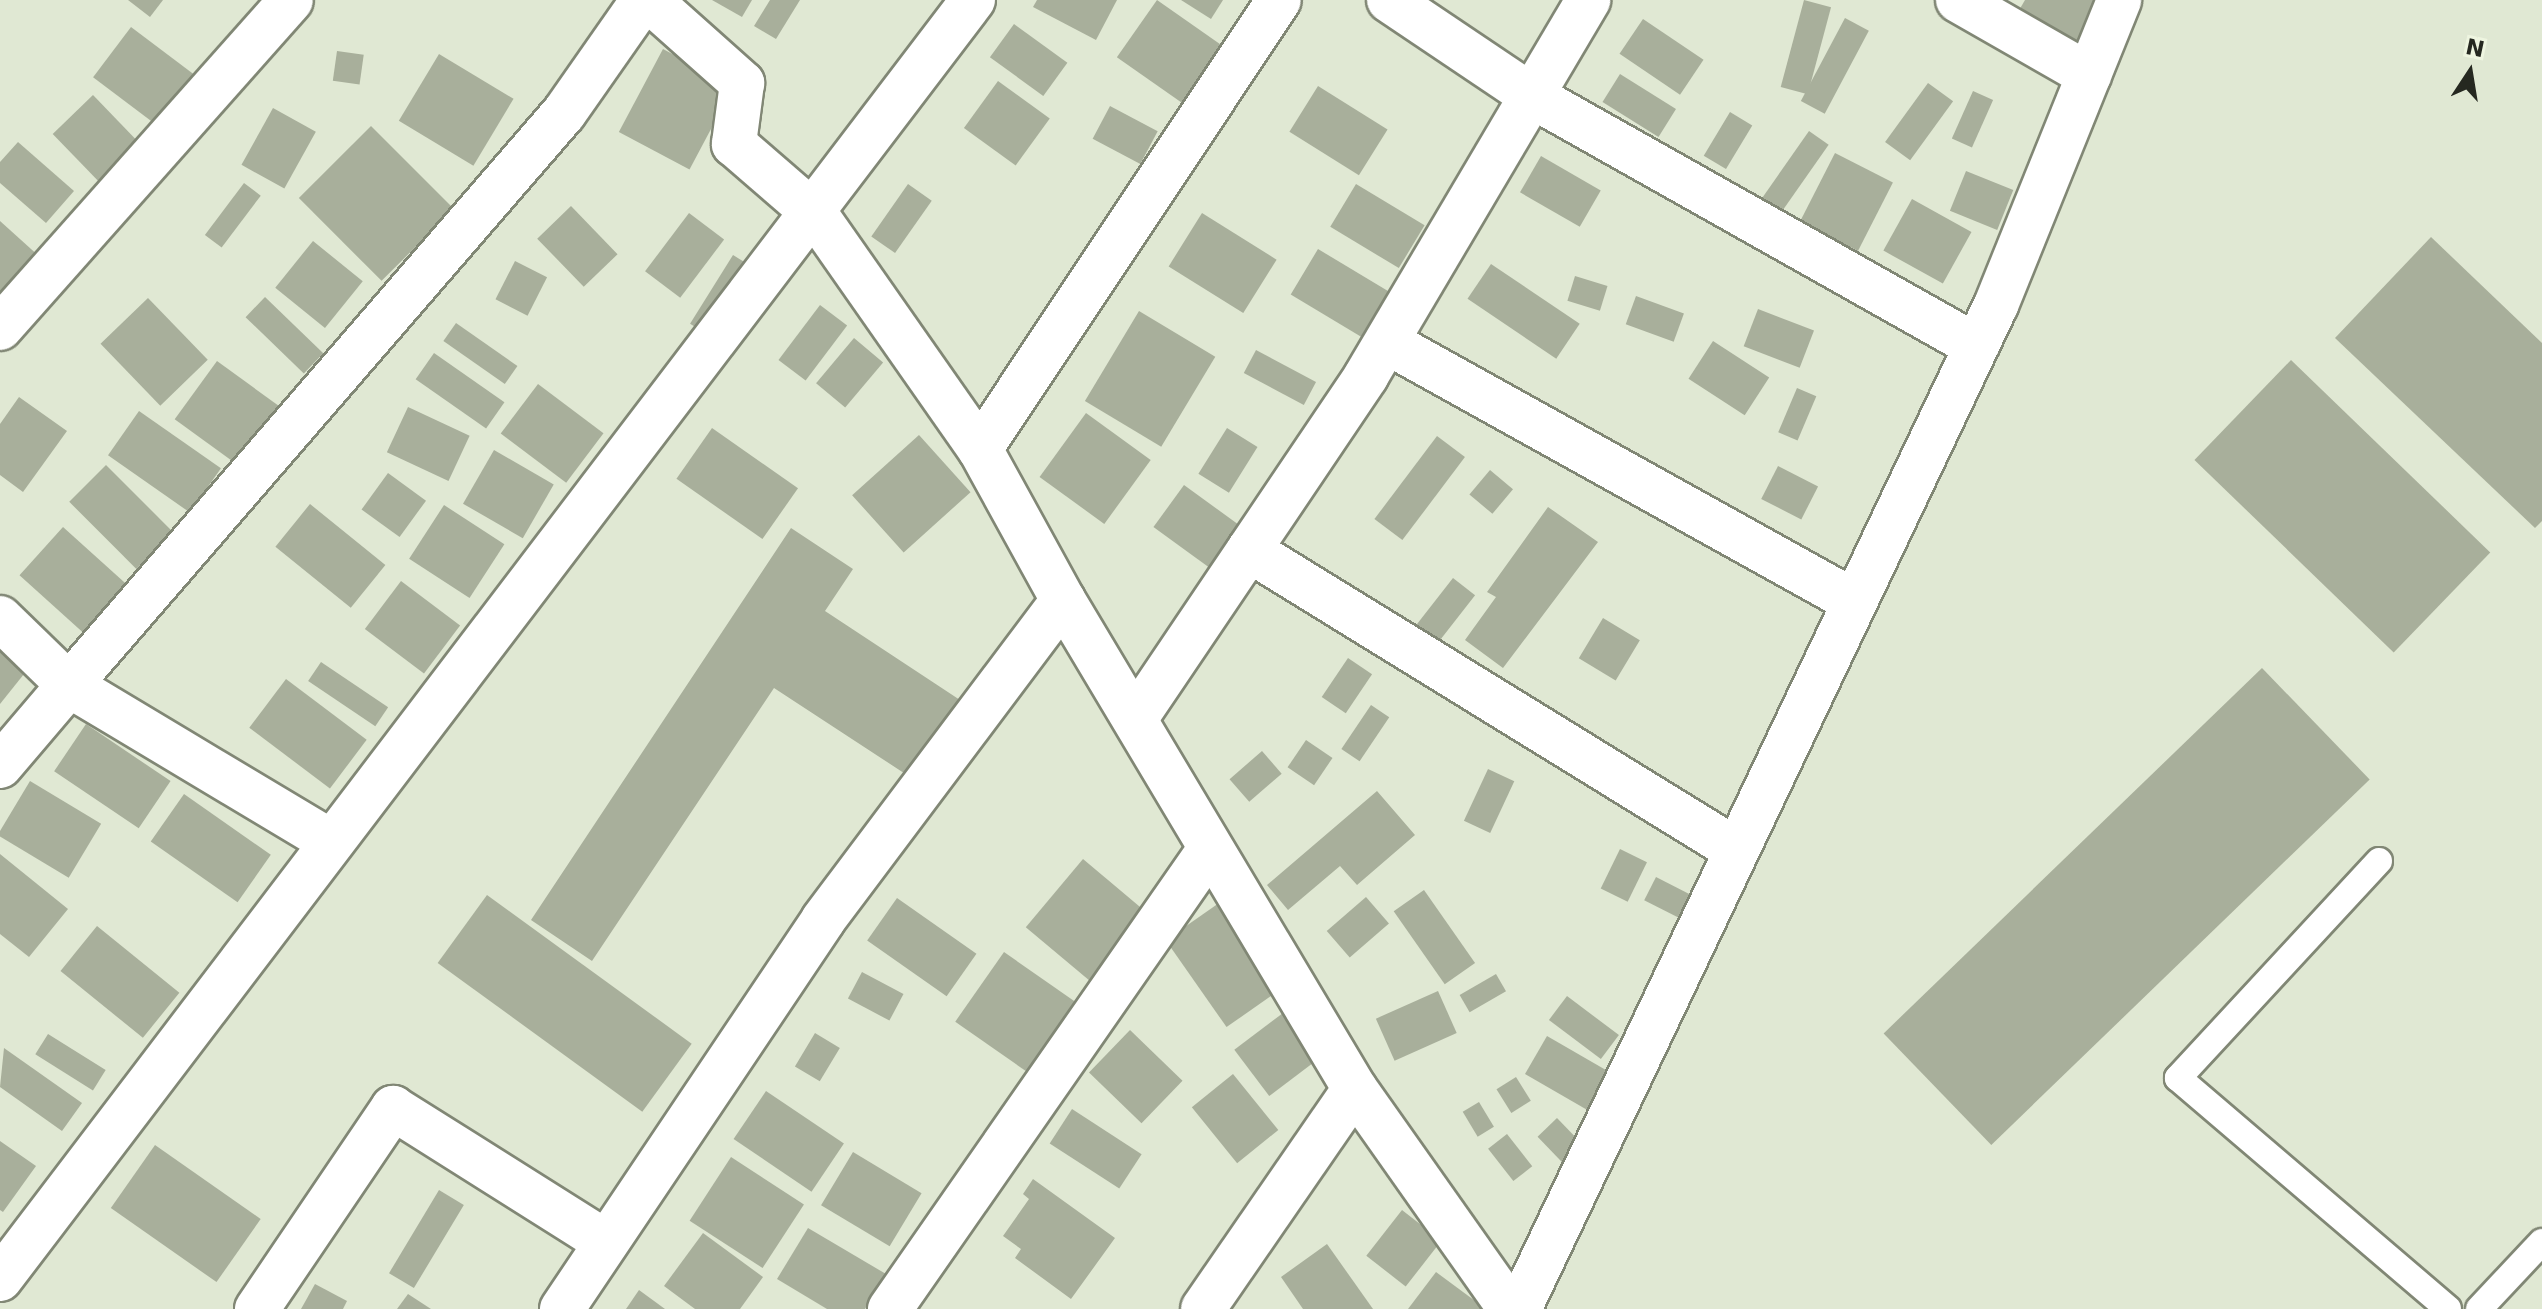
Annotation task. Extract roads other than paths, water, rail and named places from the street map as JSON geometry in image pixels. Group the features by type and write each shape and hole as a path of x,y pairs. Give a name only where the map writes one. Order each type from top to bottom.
{"street":[{"path":"0,328 291,0"},
{"path":"0,766 554,125 646,0 742,83 734,144 816,215 980,449 1063,600 1355,1089 1510,1309"},
{"path":"0,1279 328,840 816,215 973,0"},
{"path":"980,449 1279,0"},
{"path":"1389,0 1532,96 1976,346"},
{"path":"1135,719 1387,342 1588,0"},
{"path":"1958,0 2089,75"},
{"path":"1519,1309 1976,346 2119,0"},
{"path":"1387,342 1855,602"},
{"path":"1249,550 1736,850"},
{"path":"562,1309 823,920 1063,600"},
{"path":"0,618 69,685 328,840"},
{"path":"890,1309 1210,849"},
{"path":"1203,1309 1355,1089"},
{"path":"257,1309 393,1108 606,1242"}],"lane":[{"path":"2379,861 2178,1078 2448,1309"},
{"path":"2479,1309 2542,1242"}]}
